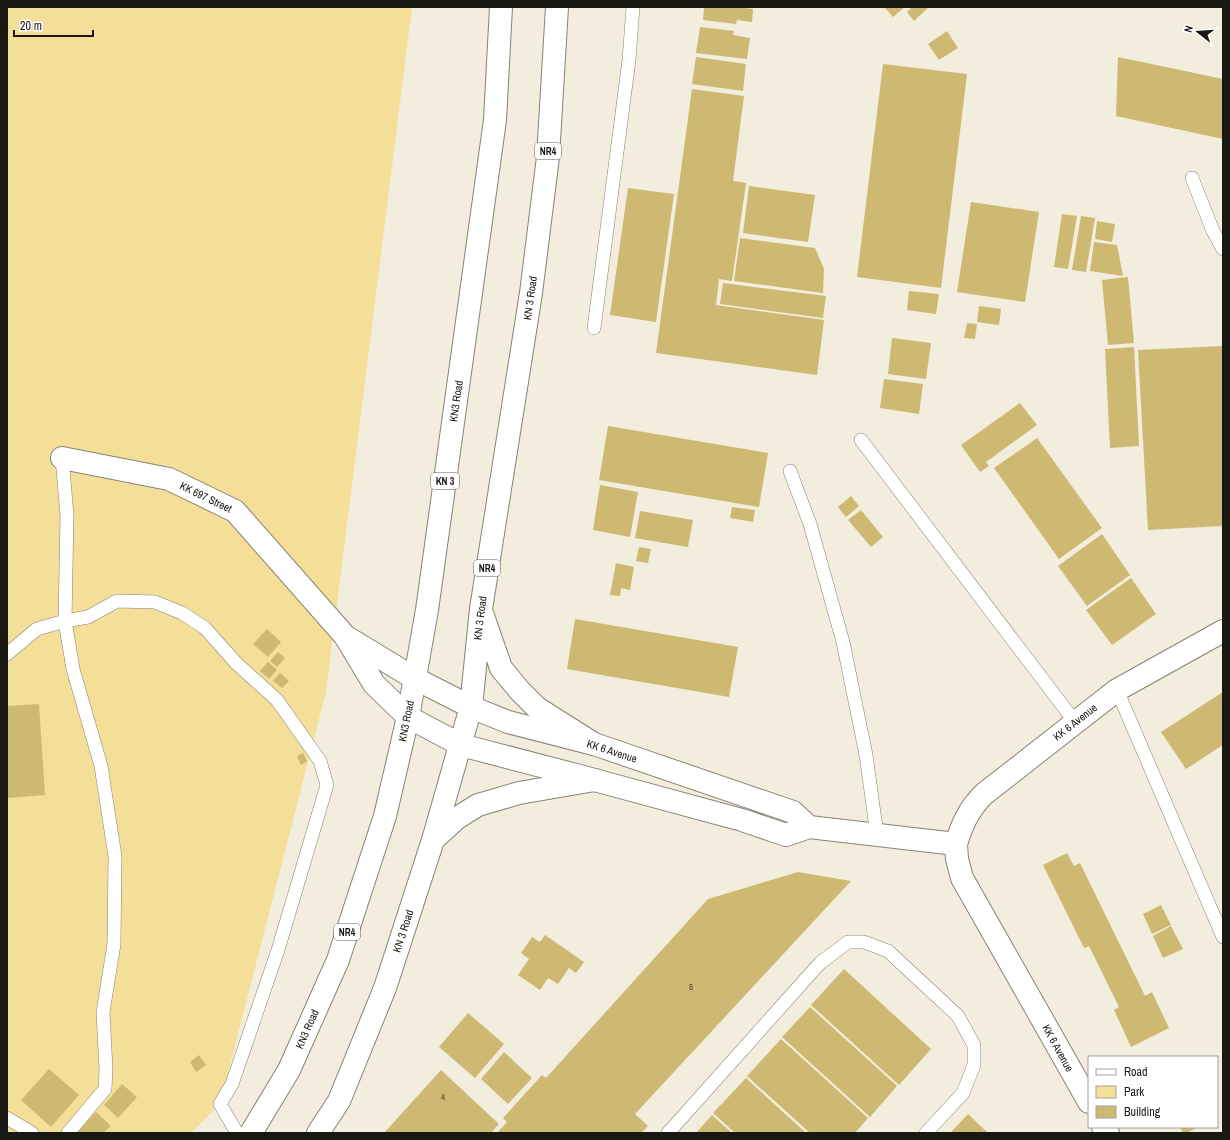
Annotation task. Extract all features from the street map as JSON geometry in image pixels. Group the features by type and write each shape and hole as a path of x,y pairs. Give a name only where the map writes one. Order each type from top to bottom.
{"main road":[{"name":"KN3 Road","path":"251,1133 289,1070 338,960 385,816 408,716 427,610 495,120 501,7"},
{"name":"KN 3 Road","path":"318,1133 339,1101 385,988 433,840 471,707 481,609 532,286 548,158 557,7"},
{"name":"KK 697 Street","path":"62,458 169,480 235,511 345,636 374,684 408,716 461,745"},
{"path":"481,609 501,668 519,690 537,708 594,744"},
{"name":"KK 6 Avenue","path":"1088,1100 962,878 957,859 956,844 961,827 973,805 984,794 1117,690 1223,632"},
{"name":"KK 697 Street","path":"345,636 414,678"},
{"name":"KK 6 Avenue","path":"414,678 471,707 508,722 594,744 793,812 809,827"},
{"path":"461,745 742,820 786,835 809,827 956,844"},
{"path":"433,840 457,818 478,805 519,793 595,780"}],"lane":[{"path":"594,328 629,60 633,7"},
{"path":"1192,178 1213,231 1223,249"},
{"path":"861,440 1075,722"},
{"path":"62,458 67,515 65,621 73,669 102,766 115,856 114,944 103,1012 106,1069 105,1089 68,1133"},
{"path":"790,471 810,524 843,642 866,755 876,835"},
{"path":"7,654 36,629 65,621 88,617 116,601 155,602 182,613 205,628 236,663 277,700 320,761 327,785 278,950 232,1084 220,1104 237,1133"},
{"path":"1117,690 1223,938"},
{"path":"668,1133 820,964 848,942 864,942 888,951 958,1016 974,1045 974,1065 963,1093 926,1133"},
{"path":"7,1118 32,1133"}],"green space":[{"path":"7,7 412,7 326,692 220,1104 191,1133 7,1133"}],"building":[{"path":"704,7 735,7 753,9 752,22 737,20 736,24 703,20"},
{"path":"884,7 905,7 893,17"},
{"path":"912,7 929,7 914,21 907,12"},
{"path":"700,27 734,31 733,35 750,38 747,59 696,53"},
{"path":"947,31 958,48 939,60 928,44"},
{"path":"696,57 746,64 743,91 692,84"},
{"path":"1118,57 1223,79 1223,139 1116,116"},
{"path":"883,64 967,74 941,288 857,277"},
{"path":"692,89 744,96 733,181 746,183 732,281 719,279 716,305 824,320 817,375 656,353"},
{"path":"749,186 815,195 808,242 743,233"},
{"path":"628,188 674,194 656,322 610,315"},
{"path":"971,202 1039,212 1025,302 957,292"},
{"path":"1062,214 1077,216 1068,269 1054,267"},
{"path":"1081,216 1095,218 1086,272 1072,270"},
{"path":"1097,221 1115,224 1112,242 1095,239"},
{"path":"740,238 815,248 824,269 823,293 734,281"},
{"path":"1094,242 1117,245 1123,276 1090,271"},
{"path":"1128,277 1134,343 1108,345 1102,280"},
{"path":"723,283 826,296 823,318 720,304"},
{"path":"909,291 939,294 936,314 907,310"},
{"path":"979,306 1001,309 999,325 977,322"},
{"path":"967,323 977,324 975,339 964,338"},
{"path":"892,338 931,343 926,379 888,374"},
{"path":"1223,346 1223,526 1148,530 1138,350"},
{"path":"1134,347 1139,446 1110,448 1105,349"},
{"path":"884,379 923,384 919,414 880,408"},
{"path":"1020,403 1037,425 986,462 989,466 980,472 961,445"},
{"path":"608,426 768,453 759,507 599,480"},
{"path":"1037,438 1102,528 1059,559 994,468"},
{"path":"600,485 638,492 630,537 593,530"},
{"path":"851,496 859,506 846,517 838,507"},
{"path":"732,507 755,510 753,522 730,518"},
{"path":"861,510 883,537 871,547 848,520"},
{"path":"640,511 693,520 688,547 635,538"},
{"path":"1102,534 1130,575 1087,606 1058,566"},
{"path":"639,547 651,549 648,563 636,561"},
{"path":"616,563 634,567 630,590 621,588 620,596 610,595"},
{"path":"1131,578 1156,614 1112,645 1086,610"},
{"path":"575,619 738,647 729,697 567,669"},
{"path":"267,629 281,642 268,657 253,644"},
{"path":"278,652 285,658 277,667 270,661"},
{"path":"268,662 277,670 269,679 260,671"},
{"path":"280,673 289,681 282,688 273,681"},
{"path":"1223,692 1223,745 1186,769 1161,732"},
{"path":"39,704 45,795 7,798 7,706"},
{"path":"303,753 307,761 301,765 297,756"},
{"path":"1067,853 1074,866 1080,863 1145,996 1152,992 1169,1028 1131,1047 1114,1010 1119,1007 1089,946 1084,948 1043,865"},
{"path":"798,872 851,881 635,1114 648,1126 641,1133 497,1133 507,1122 503,1118 542,1075 546,1078 708,899"},
{"path":"1161,905 1171,925 1152,934 1143,914"},
{"path":"1171,926 1183,949 1163,958 1153,936"},
{"path":"545,935 584,962 576,973 569,968 558,984 548,978 540,990 518,975 529,959 521,953 532,937 540,942"},
{"path":"844,969 931,1049 899,1085 811,1005"},
{"path":"810,1007 897,1086 870,1117 782,1037"},
{"path":"468,1013 504,1044 475,1078 439,1047"},
{"path":"781,1039 868,1118 855,1133 810,1133 747,1076"},
{"path":"504,1052 532,1078 508,1104 481,1079"},
{"path":"199,1055 206,1065 196,1072 190,1062"},
{"path":"49,1069 79,1095 51,1127 21,1100"},
{"path":"441,1070 499,1124 491,1133 384,1133"},
{"path":"746,1078 806,1133 735,1133 713,1113"},
{"path":"122,1084 137,1097 118,1118 104,1105"},
{"path":"96,1112 111,1126 103,1133 77,1133"},
{"path":"968,1114 988,1133 950,1133"},
{"path":"712,1115 732,1133 696,1133"},
{"path":"1180,1128 1197,1128 1186,1133 1183,1133"}]}
